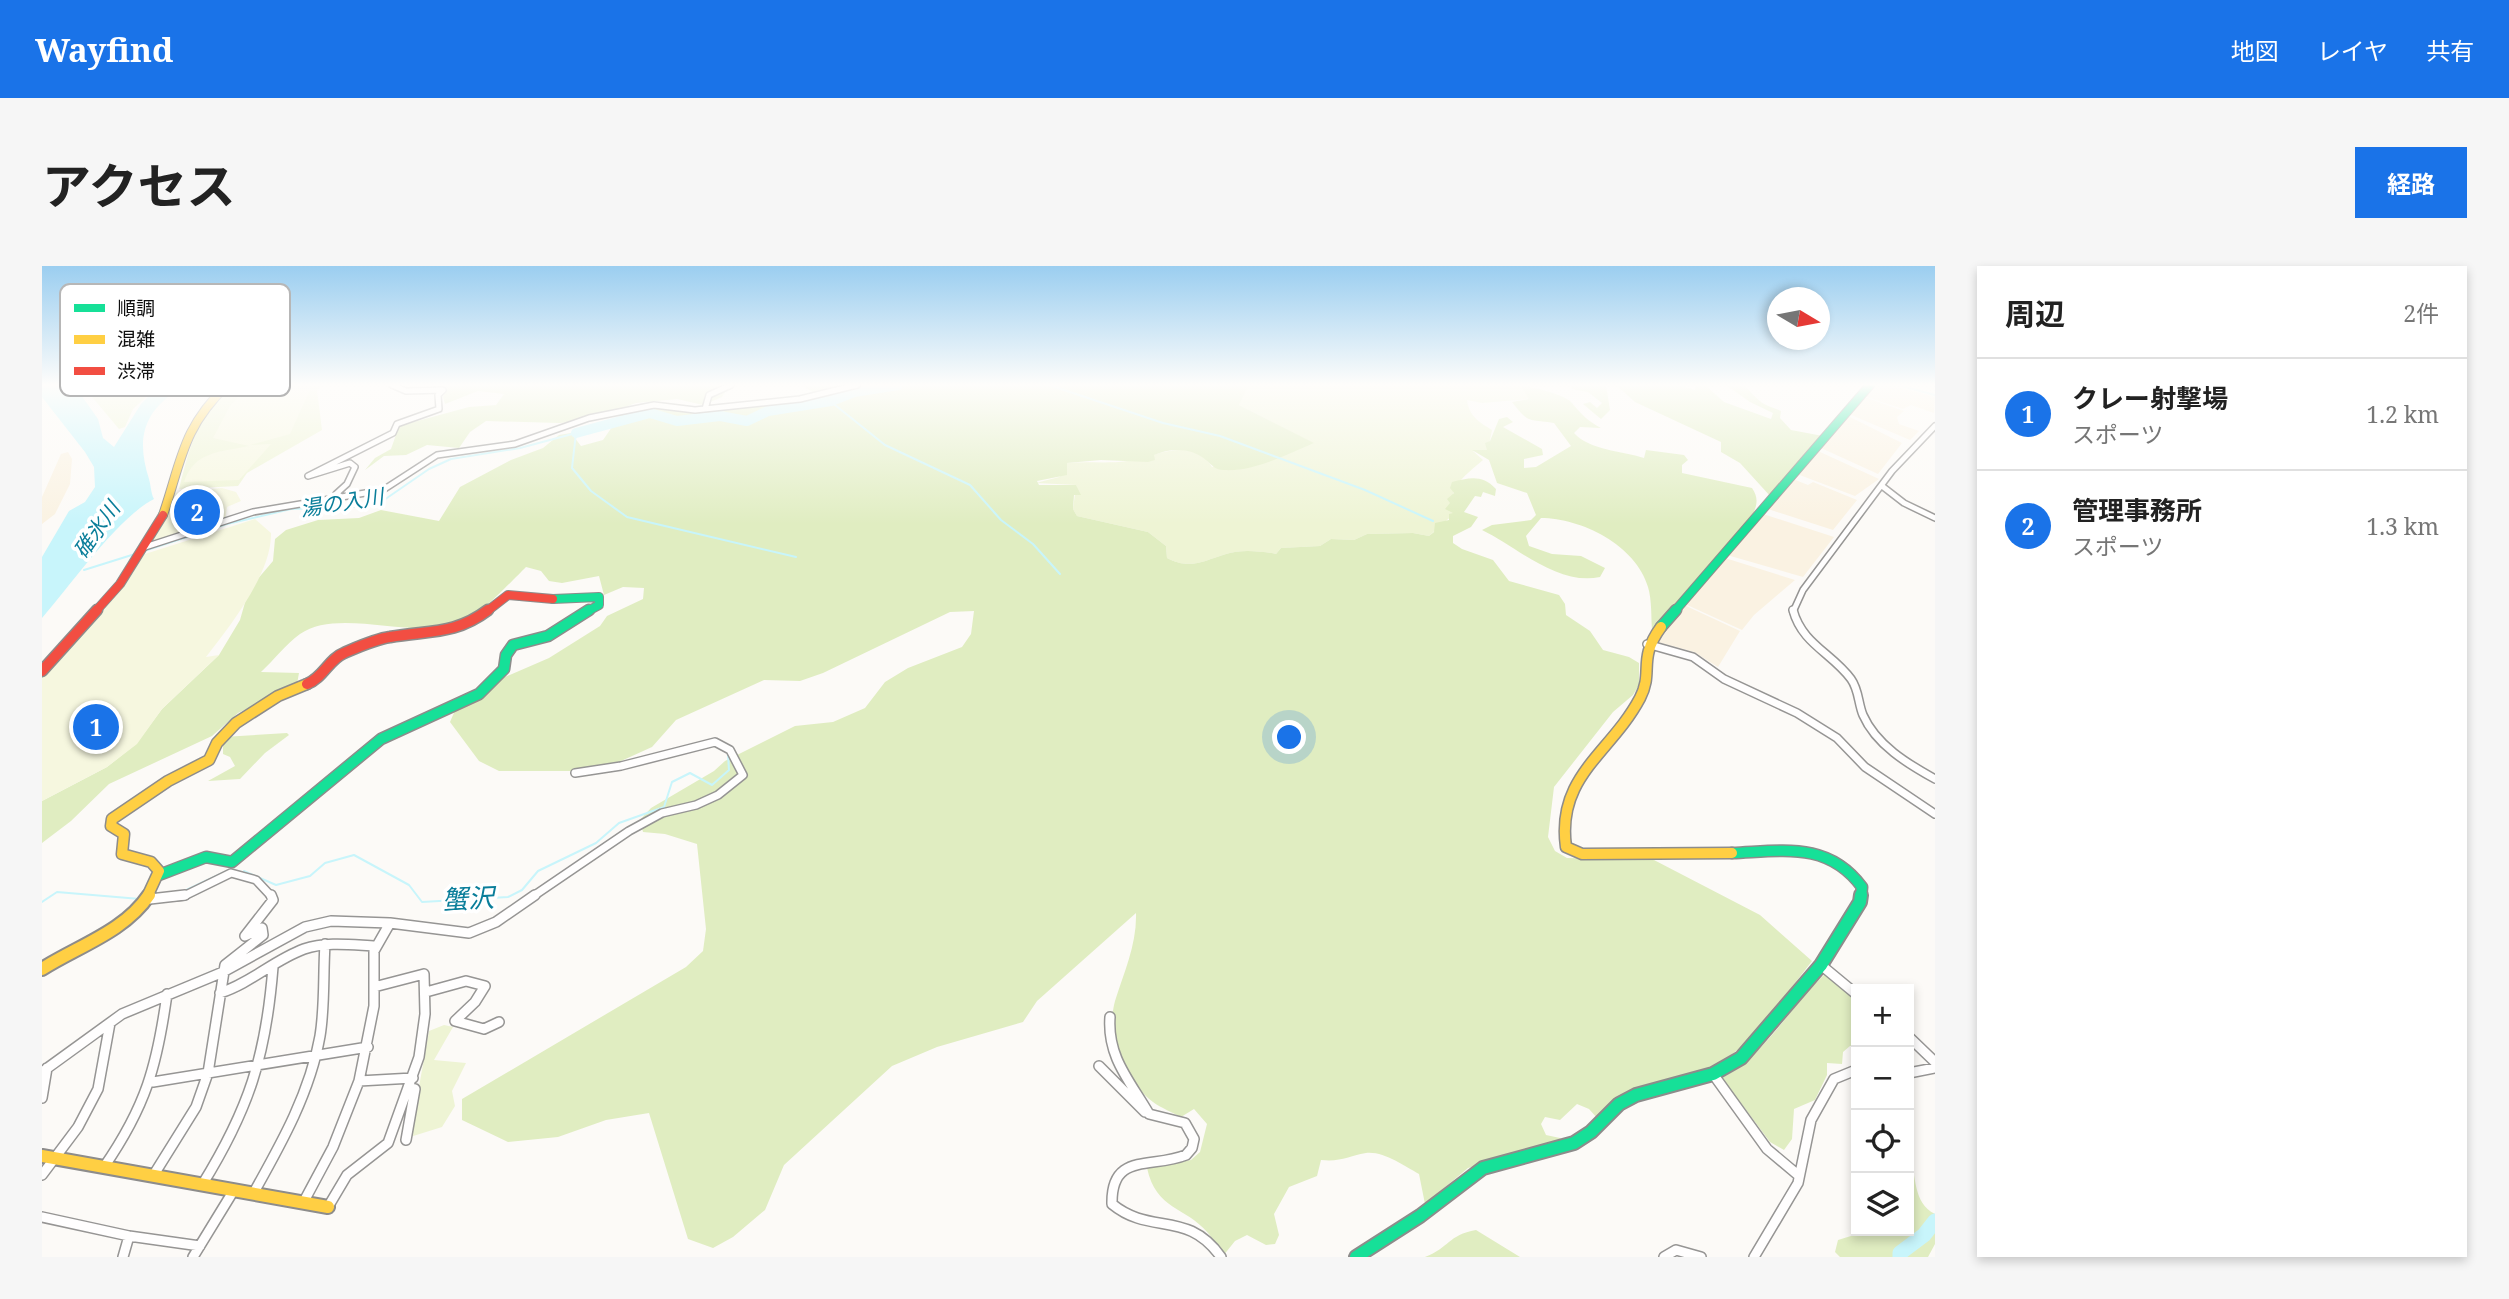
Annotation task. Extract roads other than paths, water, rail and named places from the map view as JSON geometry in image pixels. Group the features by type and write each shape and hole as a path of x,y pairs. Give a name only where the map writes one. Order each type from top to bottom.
{"street":[{"path":"42,671 121,583 144,550 162,517 188,431"},
{"path":"331,497 347,484 355,467 344,463 318,475 308,476 394,431"},
{"path":"144,550 253,512 390,487 423,462 443,454 515,444 548,431"},
{"path":"1356,1257 1420,1216 1483,1168 1574,1143 1591,1132 1619,1104 1636,1095 1713,1074 1741,1058 1821,965 1862,895 1858,878 1833,857 1808,851 1592,855 1573,852 1563,841 1564,810 1573,784 1643,695 1643,656 1647,644 1830,431"},
{"path":"1930,431 1882,486 1803,590 1795,603 1794,619 1813,646 1851,678 1863,715 1874,732 1917,769 1935,779"},
{"path":"1882,486 1904,503 1935,518"},
{"path":"42,969 80,943 137,913 150,899 159,875 206,857 232,862 381,739 479,694 504,669 506,655 513,645 548,636 566,622 599,605 600,597 571,600 508,594 470,624 450,630 388,638 340,654 318,679 271,700 236,723 217,743 209,760 168,781 112,819 111,826 124,834 122,855 151,862 159,875"},
{"path":"1647,644 1693,657 1724,679 1797,713 1837,737 1865,767 1935,814"},
{"path":"42,1098 45,1070 110,1023 167,993 223,972 312,925 331,921 390,923 469,933 496,922 629,831 662,813 696,805 718,795 743,775 732,750 727,745 715,742 621,766 575,773"},
{"path":"150,899 184,896 230,873 258,880 266,886 273,900 245,936 262,928 263,935 225,965 208,1073 196,1107 153,1176"},
{"path":"303,1203 333,1147 359,1081 368,1047 376,946 390,923"},
{"path":"220,993 237,989 305,949 325,944 376,946"},
{"path":"253,1194 293,1118 315,1056 322,1018 325,944"},
{"path":"1821,965 1851,989"},
{"path":"202,1185 237,1127 261,1065 270,1027 273,967"},
{"path":"42,1156 328,1207 347,1174 388,1143 414,1078 423,1031 426,992 424,974 374,987"},
{"path":"426,992 466,981 485,986 475,1002 455,1021 484,1028 499,1022"},
{"path":"104,1167 137,1118 153,1082 167,993"},
{"path":"1110,1017 1108,1039 1112,1057 1149,1114"},
{"path":"42,1175 78,1127 98,1089 110,1023"},
{"path":"1914,1042 1935,1062"},
{"path":"153,1082 368,1047"},
{"path":"1099,1066 1149,1114 1186,1124 1192,1129 1193,1147 1185,1155 1137,1164 1119,1173 1112,1187 1112,1204 1130,1218 1195,1229 1214,1246 1221,1257"},
{"path":"1914,1072 1935,1068"},
{"path":"1754,1257 1796,1188 1811,1120 1834,1079 1851,1072"},
{"path":"1713,1074 1767,1149 1798,1175"},
{"path":"359,1081 414,1078"},
{"path":"406,1140 415,1089 410,1088"},
{"path":"193,1257 234,1190"},
{"path":"42,1217 129,1236 200,1246"},
{"path":"123,1257 129,1236"},
{"path":"1664,1257 1676,1250 1701,1257"}],"water":[{"name":"碓氷川","path":"69,431 101,431 103,438 114,447 124,431 145,431 143,449 154,499 140,508 110,536 42,618 42,557 69,511 85,502 95,487 94,467"}],"waterway":[{"name":"湯の入川","path":"576,433 582,431"},
{"path":"868,431 885,445 970,485 1001,520 1033,544 1060,574"},
{"path":"1199,431 1220,436 1365,490 1433,521"},
{"name":"湯の入川","path":"147,550 227,524 291,509 355,507 384,500 429,469 451,459 520,448 576,433 572,468 591,491 627,517 796,557"},
{"name":"湯の入川","path":"84,570 135,554"},
{"name":"蟹沢","path":"244,871 276,885 310,876 325,863 354,855 409,885 422,902 508,897 522,890 538,871 596,843 619,823 664,807 672,782 690,773 712,785 729,770 728,755"},
{"name":"蟹沢","path":"182,892 229,870"},
{"name":"蟹沢","path":"42,902 57,892 140,899"},
{"path":"1900,1257 1900,1253 1924,1235 1935,1221"}],"place":[{"name":"管理事務所","path":"197,512"},
{"name":"クレー射撃場","path":"96,727"}]}
